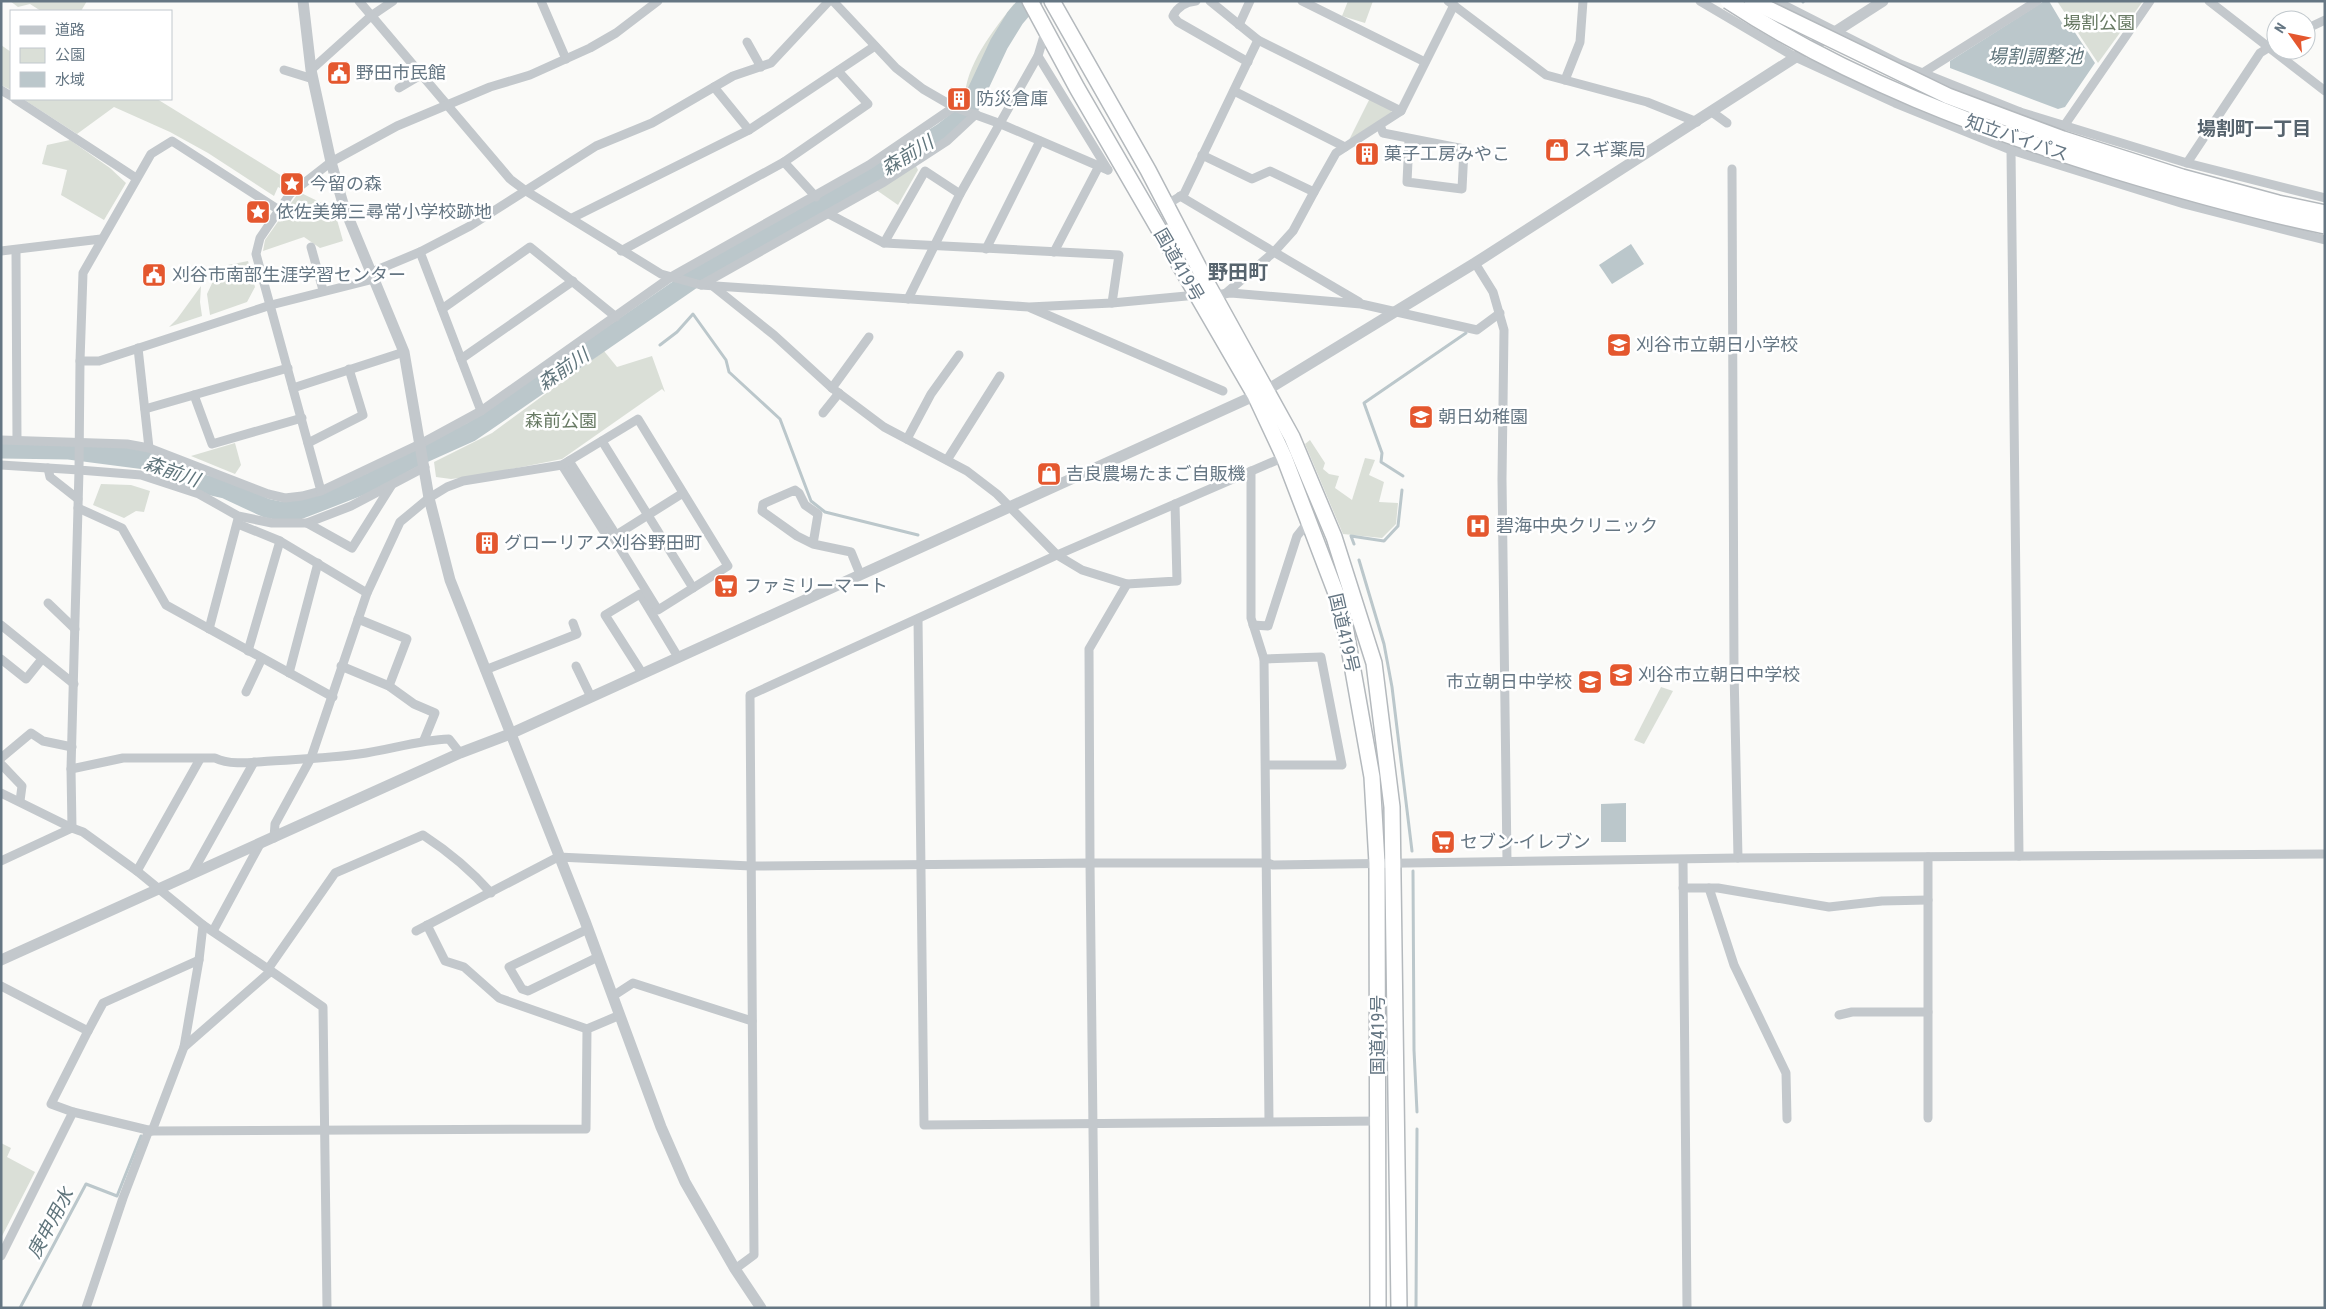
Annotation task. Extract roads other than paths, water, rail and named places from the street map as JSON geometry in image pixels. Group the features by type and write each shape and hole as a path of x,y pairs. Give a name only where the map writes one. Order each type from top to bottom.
{"highway":[{"name":"知立バイパス","path":"1728,1 1840,65 1945,113 2051,151 2161,184 2272,215 2325,226"},
{"name":"知立バイパス","path":"1752,1 1948,96 2063,139 2182,177 2278,203 2325,213"},
{"name":"国道419号","path":"1059,2 1166,205 1219,294 1261,393 1342,609 1372,778 1377,863 1378,1308"},
{"name":"国道419号","path":"1034,7 1077,88 1197,295 1292,437 1334,536 1374,663 1392,807 1398,1308"}],"street":[{"path":"303,1 312,74 331,162 344,208 404,352 422,443 429,498 450,580 558,857 588,928 661,1127 685,1182 735,1269 761,1308"},
{"path":"359,1 510,179 621,251 661,274 714,287 1029,307 1112,303 1197,295"},
{"path":"312,74 371,16 393,1"},
{"path":"541,1 566,58"},
{"path":"321,491 256,254 260,238 290,194 331,162 396,126 490,87 530,75 590,48 616,33 658,1"},
{"path":"80,361 99,360 271,305 373,276 470,226 596,146 652,124 732,76 771,63 831,1 875,46 923,89 954,107 1001,124 1108,170 1038,56"},
{"path":"1196,1 1176,9 1173,16 1178,22 1248,62"},
{"path":"1210,1 1258,40 1401,111"},
{"path":"1240,25 1250,1"},
{"path":"1302,1 1426,62"},
{"path":"1700,1 1795,57 1849,86 2011,150 2184,204 2325,240"},
{"path":"1776,1 1900,64 2020,112 2187,163 2325,198"},
{"path":"1,960 460,753 510,734 1261,393 1474,263 1698,122 1883,1"},
{"path":"1924,72 2037,1"},
{"path":"2064,126 2150,1"},
{"path":"2209,1 2266,41"},
{"path":"1565,80 1580,42 1582,2"},
{"path":"1219,294 1274,252 1293,232 1336,153 1401,111 1426,62 1451,3 1546,75 1648,102 1698,122"},
{"path":"908,299 960,194 1038,56 1046,29"},
{"path":"1166,205 1184,194 1258,40"},
{"path":"747,42 761,67"},
{"path":"572,218 749,130 875,46"},
{"path":"2187,163 2260,53 2266,49"},
{"path":"2290,60 2325,90"},
{"path":"284,70 312,74"},
{"path":"621,251 784,162 868,104 838,70"},
{"path":"399,88 422,75"},
{"path":"714,86 749,130"},
{"path":"1234,91 1345,148"},
{"path":"17,100 136,178"},
{"path":"1,440 127,444 150,448 268,494 285,498 321,491 422,443 481,411 671,277 870,165 954,107"},
{"path":"1712,112 1727,123"},
{"path":"2019,856 2011,150 2020,112"},
{"path":"701,285 884,182 947,140 976,114"},
{"path":"1380,125 1383,133 1409,140 1464,149 1462,189 1407,182 1409,140"},
{"path":"72,828 71,769 83,273 151,154 172,141 279,210"},
{"path":"986,249 1040,141"},
{"path":"1202,155 1252,178 1270,171 1314,192"},
{"path":"784,162 816,196"},
{"path":"1054,252 1099,166"},
{"path":"1732,169 1734,670 1738,858"},
{"path":"884,243 925,172 960,194"},
{"path":"1180,196 1361,304"},
{"path":"829,214 884,243 1119,256 1112,303"},
{"path":"1,251 101,239"},
{"path":"312,247 323,290"},
{"path":"442,309 530,247 616,317"},
{"path":"16,250 18,440"},
{"path":"420,252 481,411"},
{"path":"1474,263 1493,292 1504,330 1502,479 1507,861"},
{"path":"461,359 573,281"},
{"path":"714,287 774,335 836,390 884,427 967,471 996,494 1057,555 1082,570 1127,584 1177,581 1175,504"},
{"path":"1219,294 1361,304 1393,313 1477,330 1500,313"},
{"path":"1029,307 1223,392"},
{"path":"823,413 869,337"},
{"path":"138,348 150,448"},
{"path":"293,388 404,352"},
{"path":"907,439 931,394 959,355"},
{"path":"145,409 288,368"},
{"path":"308,443 363,415 349,370"},
{"path":"947,460 1000,376"},
{"path":"194,395 212,444 302,418"},
{"path":"274,838 275,824 311,758 333,698 341,666 367,593 400,522 429,498 447,487 463,481 566,463 638,419 728,566 658,610 614,536 603,530 566,463"},
{"path":"602,441 693,588"},
{"path":"735,1269 754,1255 750,695 1057,555 1284,457"},
{"path":"1,465 142,475 200,494 238,520 280,541 367,593"},
{"path":"238,520 272,523 307,523 351,506 425,467"},
{"path":"48,468 50,477 78,504 122,528 166,605 333,698"},
{"path":"1251,471 1251,618 1264,659 1268,863 1269,1121"},
{"path":"307,523 352,548 392,486"},
{"path":"812,544 818,514 805,506 800,493 795,490 763,504 762,511 783,527 812,544 851,552 860,574"},
{"path":"614,536 684,493"},
{"path":"209,629 238,520"},
{"path":"1253,625 1268,626 1297,536 1309,521"},
{"path":"248,651 280,541"},
{"path":"289,673 318,563"},
{"path":"1094,1308 1089,648 1127,584"},
{"path":"642,674 605,614 640,594 678,657"},
{"path":"48,603 75,629"},
{"path":"358,619 407,639 389,686"},
{"path":"918,619 924,1124 1379,1121"},
{"path":"485,670 577,634 573,623"},
{"path":"1,625 74,684"},
{"path":"1264,659 1321,657 1342,765 1266,765"},
{"path":"246,692 262,658"},
{"path":"1,659 26,679 42,659"},
{"path":"341,666 389,686 414,704 435,713 424,740"},
{"path":"576,666 591,697"},
{"path":"1,758 31,733 43,742 72,746"},
{"path":"71,769 123,758 154,757 200,760 215,758 223,762 254,762 360,754 424,740 449,738 460,753"},
{"path":"137,871 200,760"},
{"path":"191,875 254,762"},
{"path":"1,764 22,786 20,801"},
{"path":"1,793 83,832 137,871 204,925 324,1007 327,1308"},
{"path":"1,861 72,828"},
{"path":"184,1047 270,970 335,873 423,835 470,869 491,893"},
{"path":"213,931 260,844"},
{"path":"416,931 558,857 751,866 1090,863 1273,864 1738,858 2325,854"},
{"path":"1928,857 1928,1118"},
{"path":"1682,860 1687,1308"},
{"path":"1683,888 1718,888 1829,907 1882,901 1928,900"},
{"path":"1708,888 1734,965 1786,1074 1786,1119"},
{"path":"86,1308 122,1198 184,1047 204,925"},
{"path":"426,925 445,961 464,967 499,998 586,1029 620,1015"},
{"path":"588,928 509,967 522,989 528,991 598,957"},
{"path":"199,960 103,1003 51,1104 73,1112 151,1130 586,1129 586,1029"},
{"path":"613,996 633,982 752,1021"},
{"path":"1,986 88,1032"},
{"path":"1839,1015 1852,1012 1928,1012"},
{"path":"1,1256 73,1112"}],"water":[{"name":"場割調整池","path":"2044,1 2049,1 2065,28 2070,25 2095,63 2065,107 2058,109 1950,68 1950,61"},
{"path":"1631,244 1644,264 1612,284 1599,265"},
{"path":"1626,803 1626,842 1601,842 1601,804"}],"waterway":[{"name":"森前川","path":"1,449 69,450 146,460 203,484 225,489 266,508 280,511 299,510 371,482 411,459 471,432 699,275 878,174 943,132 969,108 999,44 1015,18 1026,5 1033,1"},
{"path":"660,345 677,332 693,314 726,360 729,372 780,419 811,501 825,512 918,535"},
{"path":"1403,476 1381,462 1382,453 1364,403 1466,333"},
{"path":"1354,544 1351,536 1384,541 1398,526 1402,490"},
{"path":"1359,560 1384,644 1392,687 1412,851"},
{"path":"1413,871 1414,1050 1417,1112"},
{"path":"1416,1308 1417,1129"},
{"name":"庚申用水","path":"20,1308 86,1184 117,1196 141,1136"}],"place":[{"name":"野田市民館","path":"339,73"},
{"name":"防災倉庫","path":"959,99"},
{"name":"スギ薬局","path":"1557,150"},
{"name":"菓子工房みやこ","path":"1367,154"},
{"name":"今留の森","path":"292,184"},
{"name":"依佐美第三尋常小学校跡地","path":"258,212"},
{"name":"刈谷市南部生涯学習センター","path":"154,275"},
{"name":"刈谷市立朝日小学校","path":"1619,345"},
{"name":"朝日幼稚園","path":"1421,417"},
{"name":"吉良農場たまご自販機","path":"1049,474"},
{"name":"碧海中央クリニック","path":"1478,526"},
{"name":"グローリアス刈谷野田町","path":"487,543"},
{"name":"ファミリーマート","path":"726,586"},
{"name":"刈谷市立朝日中学校","path":"1621,675"},
{"name":"市立朝日中学校","path":"1590,682"},
{"name":"セブン-イレブン","path":"1443,842"}],"district":[{"name":"場割町一丁目","path":"2254,128"},
{"name":"野田町","path":"1238,272"}],"park label":[{"name":"場割公園","path":"2099,23"},
{"name":"森前公園","path":"561,421"}]}
